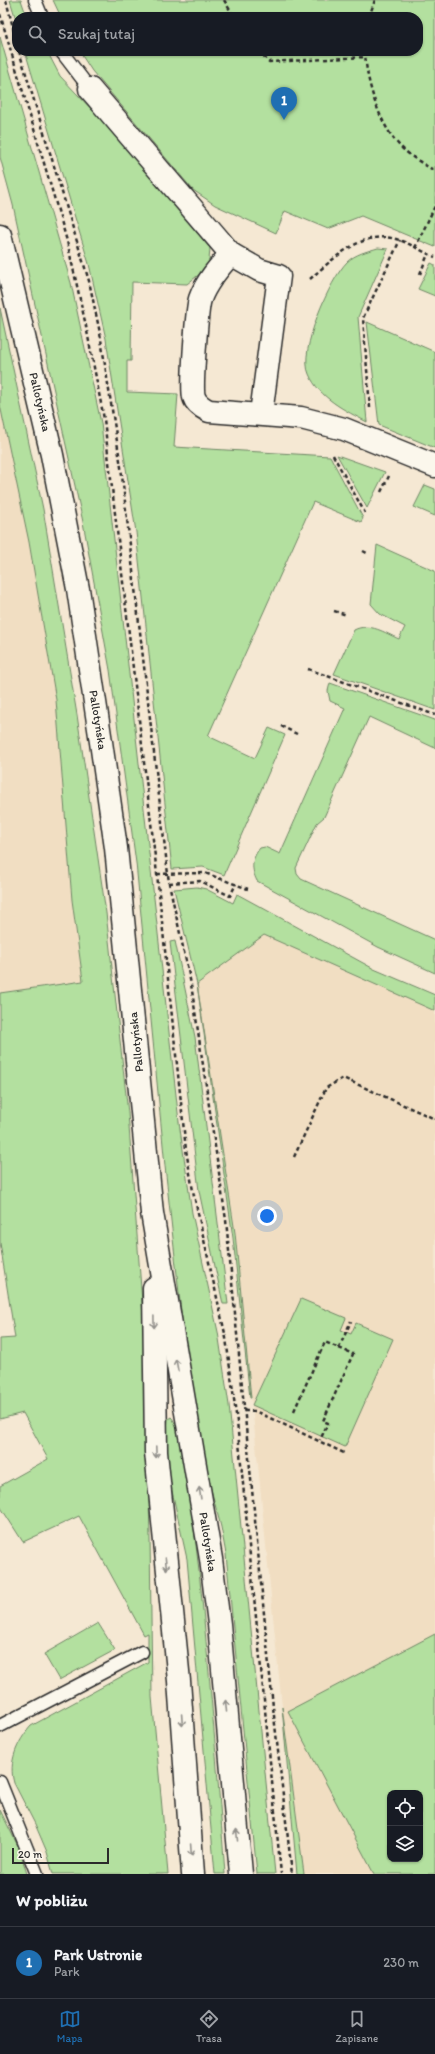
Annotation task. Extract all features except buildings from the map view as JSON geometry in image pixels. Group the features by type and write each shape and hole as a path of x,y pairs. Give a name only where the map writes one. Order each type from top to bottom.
{"main road":[{"path":"90,89 231,254 259,270 279,276 261,414"},
{"name":"Pallotyńska","path":"0,235 52,455 79,597 116,848 152,1213 211,1559 219,1624 241,1874"},
{"path":"231,254 215,272 199,301 193,380 194,398 202,408 209,411 301,418 344,429 435,466"},
{"name":"Pallotyńska","path":"152,1213 156,1452 179,1681 193,1874"}],"lane":[{"path":"35,0 40,12"},
{"path":"65,56 90,89"},
{"path":"0,1726 142,1652"},
{"path":"0,1782 37,1874"}],"path":[{"path":"6,0 12,23"},
{"path":"224,0 231,12"},
{"path":"371,12 375,0"},
{"path":"0,14 12,55"},
{"path":"12,56 66,241 86,326 104,419 157,874 186,1150 193,1191 226,1338 236,1414 281,1874"},
{"path":"21,56 73,224 89,281 100,333 121,467 169,883 191,984 226,1220 244,1411 292,1874"},
{"path":"264,56 269,62 366,57 366,68 371,88 386,126 404,150 435,171"},
{"path":"415,248 435,206"},
{"path":"310,279 340,254 354,245 379,237 400,240 435,257"},
{"path":"374,441 363,318 400,240"},
{"path":"420,274 428,254"},
{"path":"344,429 333,455 365,512"},
{"path":"362,551 369,554"},
{"path":"334,611 348,615"},
{"path":"308,669 435,715"},
{"path":"281,726 297,734"},
{"path":"157,874 205,873 248,889"},
{"path":"169,883 200,881 230,896 236,884"},
{"path":"294,1157 326,1088 343,1078 435,1119"},
{"path":"339,1348 351,1321"},
{"path":"294,1411 325,1342 353,1354 323,1421 328,1423 320,1440"},
{"path":"244,1411 255,1411 320,1440 344,1453"}],"shaded area":[{"path":"0,405 29,542 56,700 72,900 83,981 0,993"},
{"path":"264,935 435,1011 435,1874 304,1874 282,1707 235,1233 197,984"}],"green space":[{"path":"10,0 21,0 25,12 14,12"},
{"path":"53,0 435,0 435,247 361,216 328,229 285,211 276,233 215,205 193,190 92,71 82,56 423,56 423,12 59,12"},
{"path":"0,37 71,283 101,423 179,1122 192,1213 218,1332 229,1405 275,1874 257,1874 226,1554 221,1527 203,1459 184,1338 165,1166 136,863 110,670 83,522 13,205 0,157"},
{"path":"27,56 50,56 60,76 111,130 210,248 209,261 206,269 187,284 132,282 131,361 127,361 127,392 178,394 174,447 330,456 363,518 361,522 313,502 208,736 255,758 269,728 285,735 224,875 203,867 172,869 136,532 106,339 89,264"},
{"path":"378,248 388,249 358,317 367,422 326,397 314,383 309,374 307,363 308,349 312,333 332,283 347,262 362,253"},
{"path":"431,263 435,265 435,296 418,289"},
{"path":"0,308 43,509 77,715 106,913 128,1113 145,1343 152,1697 168,1874 53,1874 47,1852 35,1824 14,1783 12,1775 15,1753 26,1732 31,1726 148,1662 148,1633 144,1635 79,1516 23,1542 0,1506 0,1486 48,1459 23,1413 0,1419 0,1339 15,1338 0,1243 0,993 83,981 72,900 56,700 29,542 0,405"},
{"path":"367,322 435,352 435,448 379,425"},
{"path":"337,455 385,472 367,508"},
{"path":"425,485 435,489 435,516 414,507"},
{"path":"377,545 435,571 435,710 334,674 354,630 366,627 377,629 399,639 405,627 380,614 371,604"},
{"path":"330,683 435,720 435,748 369,717 324,817 317,823 296,868 297,874 301,879 435,940 435,973 378,947 257,881 255,877 253,864 255,856 260,848 265,847 280,854 345,708 330,701 328,691"},
{"path":"197,887 206,889 233,903 237,894 374,969 435,995 435,1011 264,935 197,984 174,889"},
{"path":"175,941 195,1037 228,1304 223,1304 199,1191 170,942"},
{"path":"197,984 235,1233 251,1398 233,1238"},
{"path":"301,1299 346,1318 341,1330 351,1334 356,1323 393,1339 345,1447 252,1405"},
{"path":"171,1417 180,1440 189,1488 197,1555 212,1710 225,1874 215,1874 187,1559 172,1491 165,1450 168,1419"},
{"path":"98,1623 115,1650 59,1680 44,1654"},
{"path":"435,1634 435,1874 374,1874 288,1711"},
{"path":"282,1707 304,1874 297,1874"},
{"path":"0,1810 19,1848 27,1874 0,1874"}],"place":[{"name":"Park Ustronie","path":"284,120"}]}
